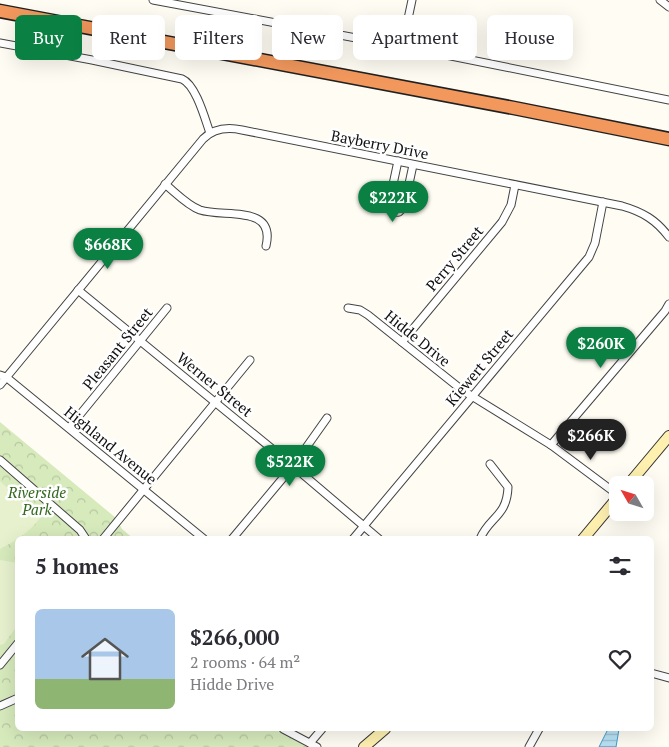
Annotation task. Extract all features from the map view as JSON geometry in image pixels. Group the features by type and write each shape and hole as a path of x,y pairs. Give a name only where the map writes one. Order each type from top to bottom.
{"highway":[{"path":"0,11 669,138"}],"street":[{"path":"153,0 353,38"},
{"path":"409,15 412,0"},
{"path":"660,0 669,7"},
{"path":"0,43 182,79 188,82 193,90 210,133 3,376 0,385"},
{"path":"467,60 669,100"},
{"name":"Bayberry Drive","path":"210,133 234,128 603,202 638,210 661,227 669,237"},
{"path":"398,162 389,203 394,212 399,212 404,207 413,165"},
{"path":"165,184 199,210 211,213 249,215 257,219 265,225 268,233 266,246"},
{"name":"Perry Street","path":"402,342 502,222 511,205 515,185"},
{"name":"Kiewert Street","path":"355,536 589,257 595,243 603,202"},
{"name":"Werner Street","path":"78,290 375,536"},
{"path":"550,445 669,304"},
{"name":"Pleasant Street","path":"69,428 167,308"},
{"name":"Hidde Drive","path":"348,308 360,310 368,315 472,397 550,445 609,489"},
{"path":"105,536 250,360"},
{"name":"Highland Avenue","path":"3,376 200,536"},
{"path":"235,536 293,466 327,418"},
{"path":"636,476 669,436"},
{"path":"0,460 80,530 84,536"},
{"path":"481,536 482,532 499,515 508,500 508,487 490,464"},
{"path":"586,536 609,507"},
{"path":"0,665 15,647"},
{"path":"654,675 669,678"},
{"path":"0,706 15,699"},
{"path":"287,731 314,745 321,731"},
{"path":"364,747 383,731"},
{"path":"529,747 538,731"}],"green space":[{"name":"Riverside Park","path":"0,422 116,518 122,529 130,536 15,536 15,731 278,731 309,747 0,747"},
{"path":"0,481 40,518 21,536 15,536 15,541 0,549"},
{"path":"0,560 15,562 15,629 4,644 0,645"}],"water":[{"path":"607,731 619,731 616,747 599,747"}]}
